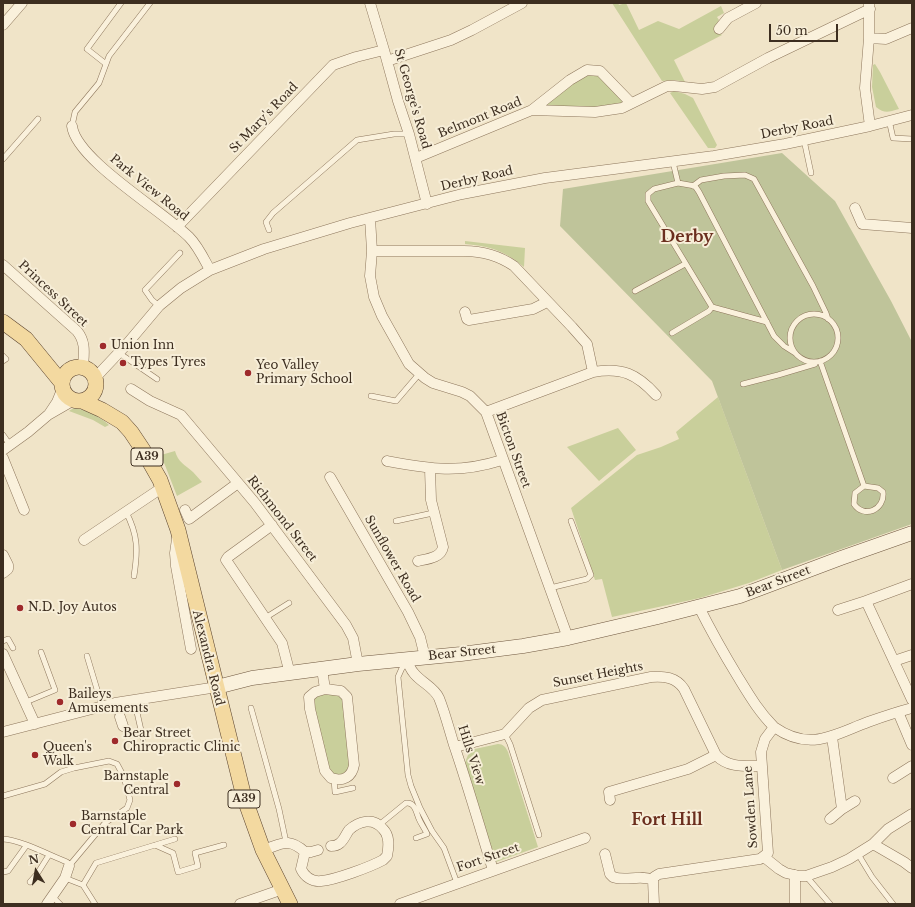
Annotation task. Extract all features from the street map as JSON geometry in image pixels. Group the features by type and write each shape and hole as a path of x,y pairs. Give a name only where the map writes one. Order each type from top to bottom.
{"main road":[{"path":"3,322 26,339 38,352 69,397 78,400 90,397 96,383 93,373 38,352"},
{"path":"62,385 66,372 77,368"},
{"name":"Alexandra Road","path":"96,383 116,412 118,418 143,450 163,488 178,530 190,612 217,687 223,718 244,797 263,850 290,904"},
{"name":"Alexandra Road","path":"78,400 118,418"}],"street":[{"path":"3,25 22,3"},
{"name":"St George's Road","path":"370,3 416,158 427,204"},
{"path":"387,62 465,34 522,3"},
{"path":"719,29 728,18 756,3"},
{"path":"869,6 869,38 865,88 870,126"},
{"name":"Belmont Road","path":"532,110 595,112 622,108 667,86 702,89 715,87 869,6"},
{"path":"869,38 886,39 912,28"},
{"name":"St Mary's Road","path":"177,227 333,65 384,50"},
{"name":"Belmont Road","path":"416,158 532,110 570,80 587,70 600,71 631,103"},
{"name":"Derby Road","path":"96,383 158,306 181,288 210,270 264,249 329,229 462,194 525,182 714,156 804,140 870,126 912,115"},
{"name":"Park View Road","path":"72,126 74,136 98,163 189,237 197,247 210,270"},
{"path":"855,208 862,224 912,228"},
{"name":"Bicton Street","path":"370,218 372,251 370,276 377,304 382,316 409,364 433,383 470,396 486,412 502,460 568,638"},
{"path":"372,251 464,251 491,254 506,261 514,266 587,344 593,372"},
{"name":"Princess Street","path":"3,265 80,335 84,345 77,368"},
{"path":"465,312 467,319 469,320 533,309 547,302"},
{"path":"486,412 593,372 607,370 631,374 644,382 656,395"},
{"path":"48,415 57,402 62,385"},
{"name":"Richmond Street","path":"131,389 150,401 181,415 256,503 346,625 353,638 358,664"},
{"path":"6,448 48,415 78,400"},
{"path":"3,458 24,510"},
{"path":"386,461 430,469 449,470 467,469 502,460"},
{"path":"418,561 439,555 442,550 441,538 433,513 431,500 430,469"},
{"name":"Sunflower Road","path":"330,477 410,616 420,637 425,657"},
{"path":"190,518 238,483"},
{"path":"84,540 163,488"},
{"path":"272,525 226,560 282,643 290,674"},
{"name":"Bear Street","path":"3,732 102,706 119,713 134,699 217,687 252,678 358,664 408,660 523,646 568,638 699,608 740,596 912,533"},
{"path":"3,556 8,567 8,569 3,572"},
{"path":"838,610 912,584"},
{"path":"866,601 912,700"},
{"path":"699,608 721,648 762,714 774,727 787,734 805,740 818,740 832,737 867,723 912,708"},
{"path":"190,612 191,649"},
{"path":"3,654 35,724"},
{"path":"894,661 912,655"},
{"name":"Hills View","path":"408,660 410,668 416,676 437,695 455,747 493,870"},
{"path":"322,669 325,689"},
{"name":"Sunset Heights","path":"505,734 529,708 542,700 651,677 670,677 684,688 716,755"},
{"path":"325,689 340,691 347,697 354,765 350,776 342,779 334,779 325,771 309,700 309,697 314,692 325,689"},
{"path":"898,712 912,745"},
{"name":"Sowden Lane","path":"774,727 765,739 762,747 768,847 768,853 764,857 779,869 795,876 806,876 832,867 858,854 873,844 888,829 912,814"},
{"path":"455,747 505,734"},
{"path":"832,737 842,809"},
{"path":"608,792 688,769 716,755 723,761 733,765 762,766"},
{"path":"893,778 912,766"},
{"path":"830,819 842,809 855,802"},
{"path":"305,852 301,868 310,879 320,881 327,880 383,860 387,856 389,842 387,834 380,825 371,822 360,822 349,831 340,843 331,846"},
{"name":"Fort Street","path":"400,904 585,838"},
{"path":"263,850 286,842 293,843 305,852 318,850"},
{"path":"873,844 911,865"},
{"path":"605,854 610,874 613,877 621,879 646,878 653,880"},
{"path":"654,904 653,880 654,877 659,874 764,857"},
{"path":"53,902 65,878 69,866"},
{"path":"795,876 795,904"},
{"path":"240,904 282,889"}],"lane":[{"path":"106,64 87,49 121,3"},
{"path":"72,126 75,112 99,83 109,56 150,3"},
{"path":"3,159 38,119"},
{"path":"889,120 893,138 912,139"},
{"path":"269,230 266,222 273,212 357,140 394,134 409,134"},
{"path":"804,140 811,173"},
{"path":"673,162 678,183"},
{"path":"693,186 701,180 724,176 745,175 754,179 813,286 828,319"},
{"path":"767,322 712,307 648,201 651,191 678,183 695,186 699,192 767,322 774,336 784,346 801,358 808,362 818,362"},
{"path":"158,306 145,290 180,252"},
{"path":"635,291 685,264"},
{"path":"672,333 709,311 712,307"},
{"path":"743,384 778,375 824,360 836,349 838,341 834,325 822,316 807,316 800,319 791,331 790,339 795,353"},
{"path":"119,353 157,379"},
{"path":"3,356 6,359 3,361"},
{"path":"818,362 864,486"},
{"path":"371,396 396,401 420,373"},
{"path":"3,436 6,448"},
{"path":"864,486 878,488 883,492 879,508 876,510 861,510 854,504 855,493 864,486"},
{"path":"126,512 137,543 137,557 134,576"},
{"path":"396,520 433,513"},
{"path":"550,588 587,579 591,575 571,521"},
{"path":"266,618 289,603"},
{"path":"3,641 8,639 14,648"},
{"path":"26,702 55,690 41,652"},
{"path":"87,656 102,706"},
{"path":"408,660 398,677 408,775 420,808 432,831 444,848 457,883"},
{"path":"134,699 143,739"},
{"path":"251,708 279,809 286,842"},
{"path":"505,734 510,744 539,835"},
{"path":"3,796 45,784 61,772 110,761 117,764 124,777 130,800 127,808 105,823 69,866 67,862 10,840 3,839"},
{"path":"334,779 335,792 352,788"},
{"path":"380,825 406,803 410,803 413,805 419,820 428,834 416,838"},
{"path":"83,885 96,863 175,839"},
{"path":"155,845 173,853 178,872 198,866 195,853 224,845"},
{"path":"3,872 8,871 26,846"},
{"path":"858,854 872,877 893,904"},
{"path":"30,882 49,855"},
{"path":"806,876 830,904"},
{"path":"65,878 83,885 95,904"}],"green space":[{"path":"612,3 618,3 619,5 626,3 639,30 658,21 679,29 721,6 724,13 717,17 719,20 714,29 722,35 674,60 685,82 675,80 662,81"},
{"path":"875,64 899,109 887,112 876,107 872,87 873,65"},
{"path":"600,71 630,103 622,108 533,110 570,80"},
{"path":"674,91 693,98 717,145 715,148 708,148 670,93"},
{"path":"782,153 835,201 891,301 912,342 912,524 782,570 712,381 560,226 563,189"},
{"path":"465,241 525,248 524,267 504,253 482,246 465,244"},
{"path":"718,397 782,570 749,583 700,598 612,617 602,579 595,580 571,508 637,455 679,439 676,432"},
{"path":"76,408 93,414 109,425 105,427 93,420 69,411"},
{"path":"618,428 636,450 599,481 567,447"},
{"path":"175,451 180,461 202,482 177,496 161,455"},
{"path":"344,693 353,770 331,778 311,695"},
{"path":"498,744 504,746 508,752 538,847 496,862 464,765 470,750"}],"tunnel":[{"path":"117,708 120,717"}],"place":[{"name":"Union Inn","path":"103,346"},
{"name":"Types Tyres","path":"123,363"},
{"name":"Yeo Valley Primary School","path":"248,373"},
{"name":"N.D. Joy Autos","path":"20,608"},
{"name":"Baileys Amusements","path":"60,702"},
{"name":"Bear Street Chiropractic Clinic","path":"115,741"},
{"name":"Queen's Walk","path":"35,755"},
{"name":"Barnstaple Central","path":"177,784"},
{"name":"Barnstaple Central Car Park","path":"73,824"}],"district":[{"name":"Derby","path":"687,237"},
{"name":"Fort Hill","path":"667,820"}]}
